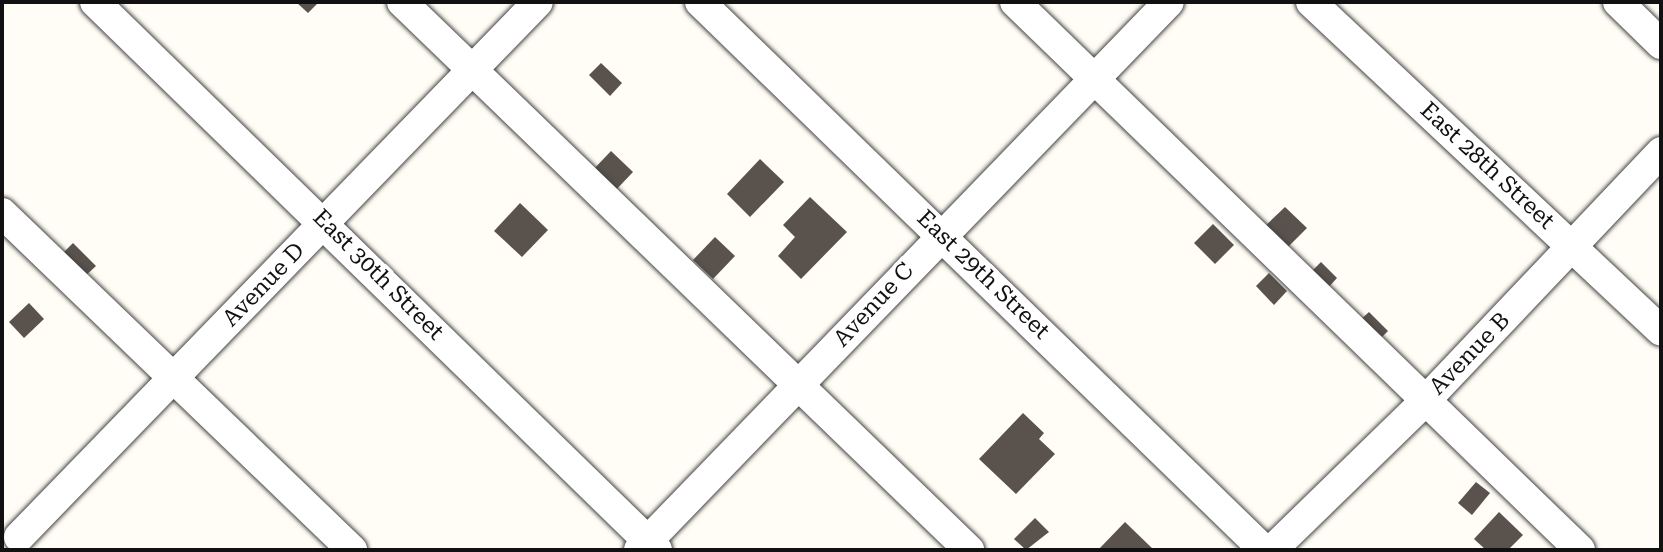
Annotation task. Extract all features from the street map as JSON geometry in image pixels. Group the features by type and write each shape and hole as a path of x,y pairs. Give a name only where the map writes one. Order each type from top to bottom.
{"street":[{"name":"East 30th Street","path":"95,2 325,222 648,547"},
{"path":"402,2 969,550"},
{"name":"Avenue D","path":"18,536 538,2"},
{"name":"East 29th Street","path":"701,2 1264,550"},
{"path":"1015,2 1580,550"},
{"name":"Avenue C","path":"648,547 941,234 1096,80 1169,2"},
{"name":"East 28th Street","path":"1311,2 1661,331"},
{"path":"1618,2 1661,44"},
{"name":"Avenue B","path":"1272,550 1426,400 1574,247 1661,152"},
{"path":"2,213 352,550"}],"building":[{"path":"296,2 319,2 308,13"},
{"path":"601,63 622,83 610,96 589,75"},
{"path":"611,151 633,172 614,192 591,172"},
{"path":"760,159 784,182 750,217 727,194"},
{"path":"810,197 847,232 801,279 778,256 795,237 783,225"},
{"path":"520,203 548,230 522,257 494,231"},
{"path":"1285,207 1307,228 1285,250 1263,228"},
{"path":"1213,224 1234,245 1215,264 1194,243"},
{"path":"715,237 735,256 713,279 693,260"},
{"path":"73,243 96,266 82,279 59,257"},
{"path":"1321,262 1337,278 1326,290 1310,273"},
{"path":"1269,273 1287,291 1274,305 1256,286"},
{"path":"29,303 44,319 24,338 9,322"},
{"path":"1369,312 1388,331 1377,342 1358,322"},
{"path":"1023,413 1044,433 1039,439 1055,454 1016,494 979,459"},
{"path":"1476,482 1490,493 1472,515 1458,503"},
{"path":"1499,512 1523,535 1508,550 1486,550 1474,539"},
{"path":"1035,518 1049,532 1026,550 1014,539"},
{"path":"1125,522 1154,550 1098,550"}]}
